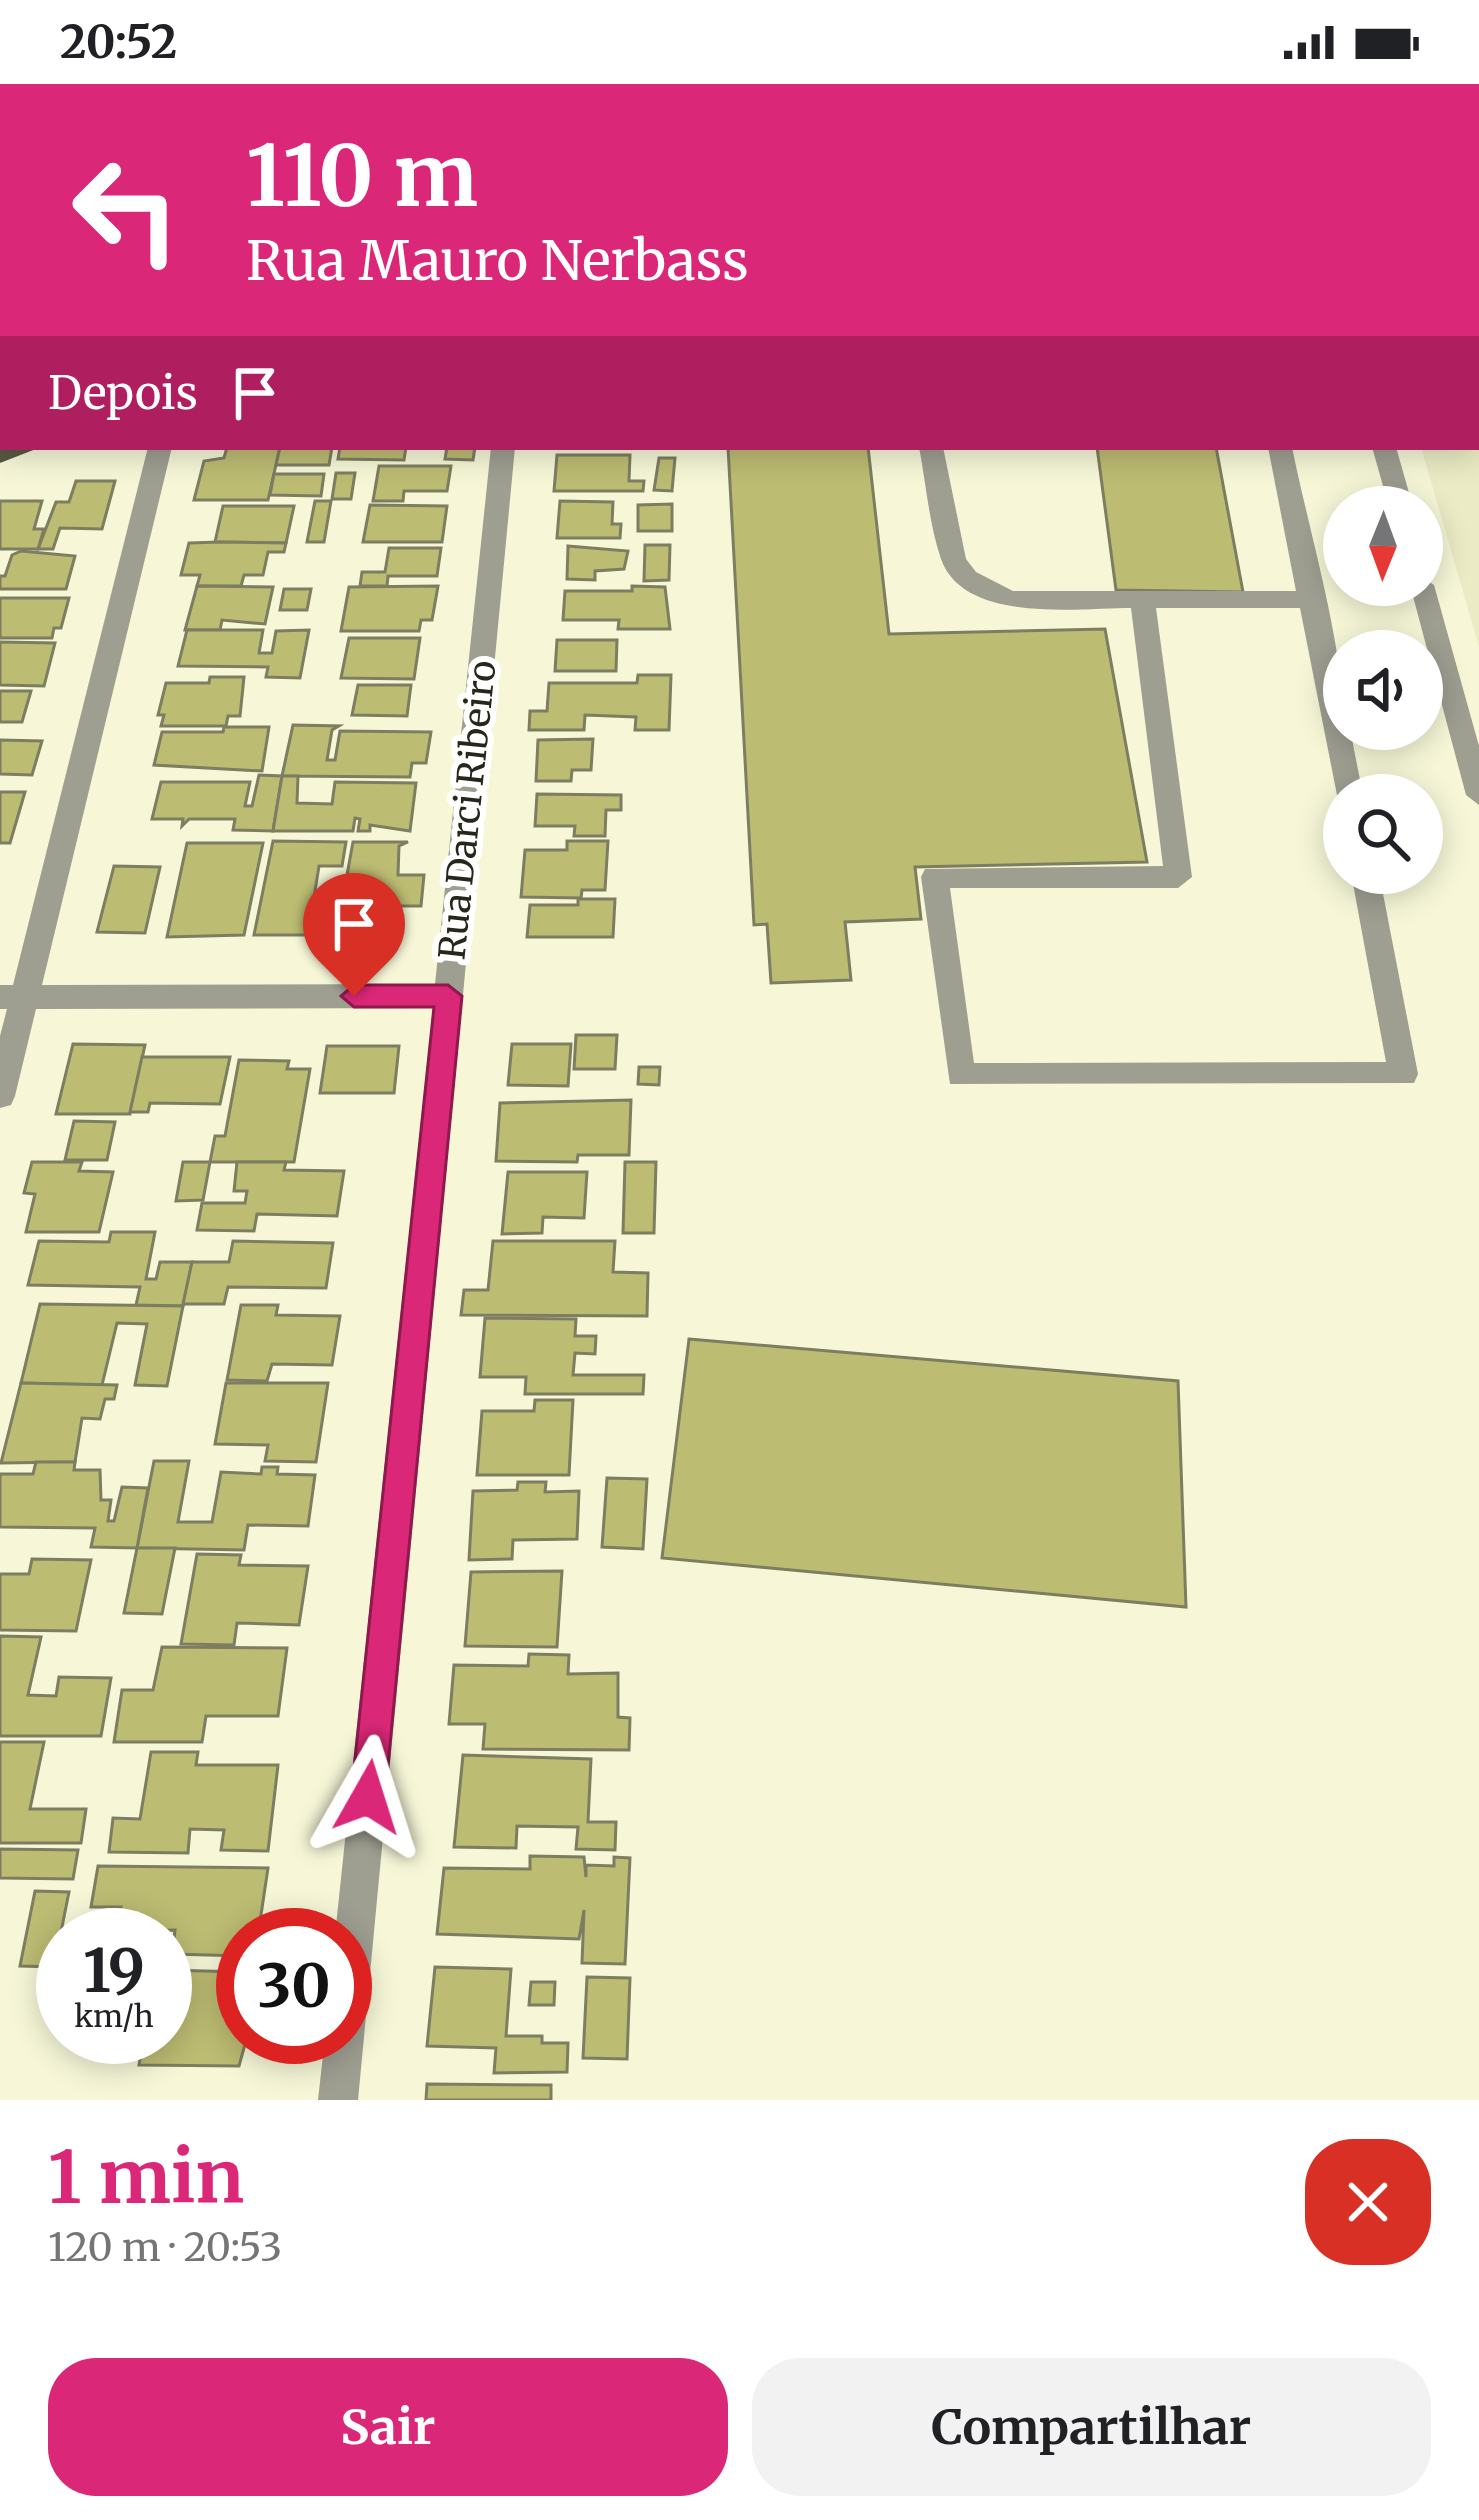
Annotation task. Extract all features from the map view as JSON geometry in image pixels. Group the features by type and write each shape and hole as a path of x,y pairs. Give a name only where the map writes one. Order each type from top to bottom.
{"street":[{"path":"0,1096 12,997 159,450"},
{"name":"Rua Darci Ribeiro","path":"358,1908 503,450"},
{"path":"932,450 954,561 967,578 1009,600 1313,598"},
{"path":"1281,450 1346,774"},
{"path":"1385,450 1395,486"},
{"path":"1143,601 1178,877 934,878 961,1075 1403,1074 1369,894"},
{"path":"1428,606 1479,795"},
{"path":"12,997 448,996"},
{"name":"Rua Darci Ribeiro","path":"338,2100 342,2064"}],"shaded area":[{"path":"1422,450 1479,450 1479,647 1443,523 1443,486 1432,486"}],"building":[{"path":"226,450 279,450 268,500 194,500 204,461 224,458"},
{"path":"279,450 332,450 329,465 276,465"},
{"path":"340,450 406,450 404,460 338,459"},
{"path":"446,450 475,450 473,460 445,459"},
{"path":"728,450 868,450 889,634 1105,629 1147,862 915,867 921,919 845,922 851,980 771,983 767,924 754,925"},
{"path":"1097,450 1217,450 1243,592 1116,590"},
{"path":"557,455 630,455 629,481 644,481 643,491 554,491"},
{"path":"659,458 675,458 672,491 654,490"},
{"path":"379,466 451,466 447,491 404,491 403,501 373,501"},
{"path":"336,473 355,473 351,499 332,499"},
{"path":"274,474 324,474 321,496 270,495"},
{"path":"76,481 115,481 102,529 60,528 53,549 38,549 56,502 69,502"},
{"path":"0,501 42,501 34,529 44,529 38,549 0,549"},
{"path":"315,501 331,501 324,542 307,542"},
{"path":"560,501 613,502 612,524 621,524 620,538 557,538"},
{"path":"672,504 672,531 638,531 638,505"},
{"path":"370,505 447,506 442,542 363,542"},
{"path":"223,506 294,506 286,543 215,542"},
{"path":"189,543 286,543 284,552 268,552 263,575 244,575 241,586 197,586 200,575 181,575"},
{"path":"645,545 670,545 669,580 644,581"},
{"path":"568,546 628,551 624,569 595,571 595,580 567,579"},
{"path":"389,548 441,548 437,576 388,576 387,586 360,586 362,572 385,572"},
{"path":"21,551 75,556 66,589 0,589 0,576 5,576 12,555"},
{"path":"197,586 273,587 265,624 222,620 220,630 185,630"},
{"path":"438,586 432,620 421,620 419,631 341,631 349,587"},
{"path":"632,586 665,587 670,629 618,629 619,620 563,620 565,591 632,591"},
{"path":"284,589 311,589 307,610 280,610"},
{"path":"0,598 69,598 61,628 54,628 52,638 0,638"},
{"path":"187,630 263,630 259,653 272,653 276,631 309,630 300,678 266,677 268,667 178,666"},
{"path":"349,638 420,638 414,679 341,678"},
{"path":"557,640 617,640 616,671 555,671"},
{"path":"0,642 55,643 44,686 0,685"},
{"path":"638,675 671,675 669,730 635,730 636,717 585,715 584,730 529,730 530,711 547,711 549,683 637,683"},
{"path":"210,677 244,677 240,716 228,716 226,726 161,726 164,715 158,715 166,683 209,683"},
{"path":"358,685 411,685 407,716 352,715"},
{"path":"0,691 31,691 22,722 0,722"},
{"path":"293,725 339,726 332,730 327,760 335,760 340,731 431,732 426,763 412,763 410,777 282,776"},
{"path":"224,727 269,727 262,771 154,765 162,732 223,732"},
{"path":"593,739 591,770 572,770 571,781 536,781 538,740"},
{"path":"0,740 42,741 32,775 0,774"},
{"path":"259,775 282,776 273,831 233,830 235,819 189,819 182,826 183,819 152,819 161,782 250,782 245,806 252,806"},
{"path":"282,776 298,776 297,803 332,804 335,782 416,783 410,831 370,825 370,831 358,831 360,819 355,818 353,831 273,831"},
{"path":"0,792 25,792 10,843 0,843"},
{"path":"537,794 621,795 621,810 606,810 605,836 574,836 575,826 535,826"},
{"path":"273,841 346,842 342,866 319,866 308,935 254,935"},
{"path":"567,841 608,841 605,890 582,890 581,898 521,897 525,850 567,850"},
{"path":"353,842 408,842 399,846 398,875 424,875 421,906 398,906 393,941 335,941"},
{"path":"187,843 263,843 244,935 167,937"},
{"path":"114,866 160,867 145,933 97,932"},
{"path":"578,899 615,899 613,937 527,937 530,905 578,905"},
{"path":"576,1035 617,1035 615,1069 574,1069"},
{"path":"73,1044 145,1045 130,1114 56,1114"},
{"path":"512,1044 571,1044 568,1086 508,1085"},
{"path":"327,1046 399,1046 394,1093 320,1093"},
{"path":"142,1057 230,1057 220,1104 150,1103 148,1112 130,1112"},
{"path":"239,1060 289,1061 287,1069 310,1069 294,1162 210,1162 215,1136 225,1136"},
{"path":"639,1067 660,1067 659,1085 638,1084"},
{"path":"631,1100 629,1155 578,1155 577,1162 496,1161 500,1103"},
{"path":"74,1121 115,1122 107,1160 65,1160"},
{"path":"32,1162 82,1162 79,1171 113,1172 99,1232 26,1232 35,1194 24,1193"},
{"path":"183,1162 210,1162 203,1200 176,1201"},
{"path":"237,1162 286,1162 284,1170 344,1171 337,1216 257,1214 254,1231 197,1230 202,1203 245,1203 247,1191 234,1191"},
{"path":"625,1162 656,1162 654,1233 623,1233"},
{"path":"508,1172 587,1172 584,1218 543,1217 542,1233 502,1234"},
{"path":"111,1232 155,1232 146,1279 156,1279 160,1262 192,1262 183,1306 136,1305 140,1287 28,1285 39,1241 109,1242"},
{"path":"233,1241 333,1243 326,1288 228,1287 224,1304 183,1304 192,1262 229,1262"},
{"path":"493,1241 615,1241 613,1272 648,1273 647,1316 461,1315 464,1290 488,1290"},
{"path":"40,1304 183,1306 167,1386 135,1385 147,1324 117,1323 102,1385 21,1383"},
{"path":"241,1305 278,1305 276,1315 340,1316 332,1365 272,1364 267,1381 227,1380"},
{"path":"485,1318 576,1319 575,1336 596,1336 595,1354 575,1353 573,1375 644,1375 643,1394 525,1394 526,1377 480,1377"},
{"path":"689,1339 1178,1381 1186,1607 662,1558"},
{"path":"21,1383 117,1385 114,1399 105,1399 100,1419 82,1418 75,1462 1,1463"},
{"path":"226,1383 328,1383 316,1462 265,1461 268,1445 215,1444"},
{"path":"535,1400 573,1400 569,1475 477,1475 482,1411 534,1411"},
{"path":"154,1461 189,1461 178,1522 212,1522 221,1472 261,1474 262,1467 278,1467 277,1474 315,1475 308,1526 248,1525 244,1550 137,1548"},
{"path":"36,1462 75,1462 74,1470 100,1470 101,1500 111,1500 108,1521 114,1521 122,1487 148,1488 137,1548 91,1547 95,1528 0,1527 0,1474 33,1474"},
{"path":"607,1478 647,1479 643,1549 602,1547"},
{"path":"518,1482 546,1482 545,1492 579,1491 577,1539 513,1540 512,1559 469,1560 473,1491 517,1490"},
{"path":"137,1548 175,1548 162,1614 124,1613"},
{"path":"197,1554 241,1555 239,1565 308,1566 299,1625 237,1623 234,1645 181,1644"},
{"path":"32,1559 91,1560 76,1631 0,1630 0,1574 29,1574"},
{"path":"562,1571 557,1647 465,1646 471,1572"},
{"path":"0,1636 41,1637 28,1695 56,1696 59,1677 111,1678 101,1736 0,1736"},
{"path":"162,1647 287,1648 278,1716 206,1716 202,1742 114,1742 122,1690 153,1690"},
{"path":"529,1654 569,1655 568,1674 618,1673 618,1717 630,1718 629,1750 483,1749 485,1724 449,1724 454,1665 528,1666"},
{"path":"0,1742 44,1742 30,1809 86,1809 81,1843 0,1843"},
{"path":"151,1752 198,1752 196,1765 278,1765 268,1851 221,1850 224,1830 190,1829 188,1853 109,1852 113,1818 140,1819"},
{"path":"463,1755 591,1759 588,1822 616,1822 615,1850 576,1849 578,1827 517,1826 516,1848 454,1847"},
{"path":"0,1849 78,1850 73,1879 0,1878"},
{"path":"530,1856 584,1857 586,1877 586,1865 614,1866 614,1857 630,1858 625,1964 582,1963 584,1910 579,1939 437,1934 444,1868 530,1869"},
{"path":"98,1866 268,1868 262,1908 216,1908 216,1955 192,1955 192,1908 91,1907"},
{"path":"35,1891 69,1892 66,1908 36,1908 36,1966 20,1966"},
{"path":"435,1967 511,1969 506,2036 542,2036 542,2043 568,2043 567,2072 494,2073 496,2048 427,2046"},
{"path":"192,1971 216,1971 216,2064 239,2066 139,2065 192,2064"},
{"path":"587,1977 630,1978 627,2059 583,2058"},
{"path":"531,1982 555,1982 554,2005 529,2005"},
{"path":"427,2084 551,2085 551,2100 426,2100"}],"route":[{"path":"354,996 448,996 368,1797"}]}
